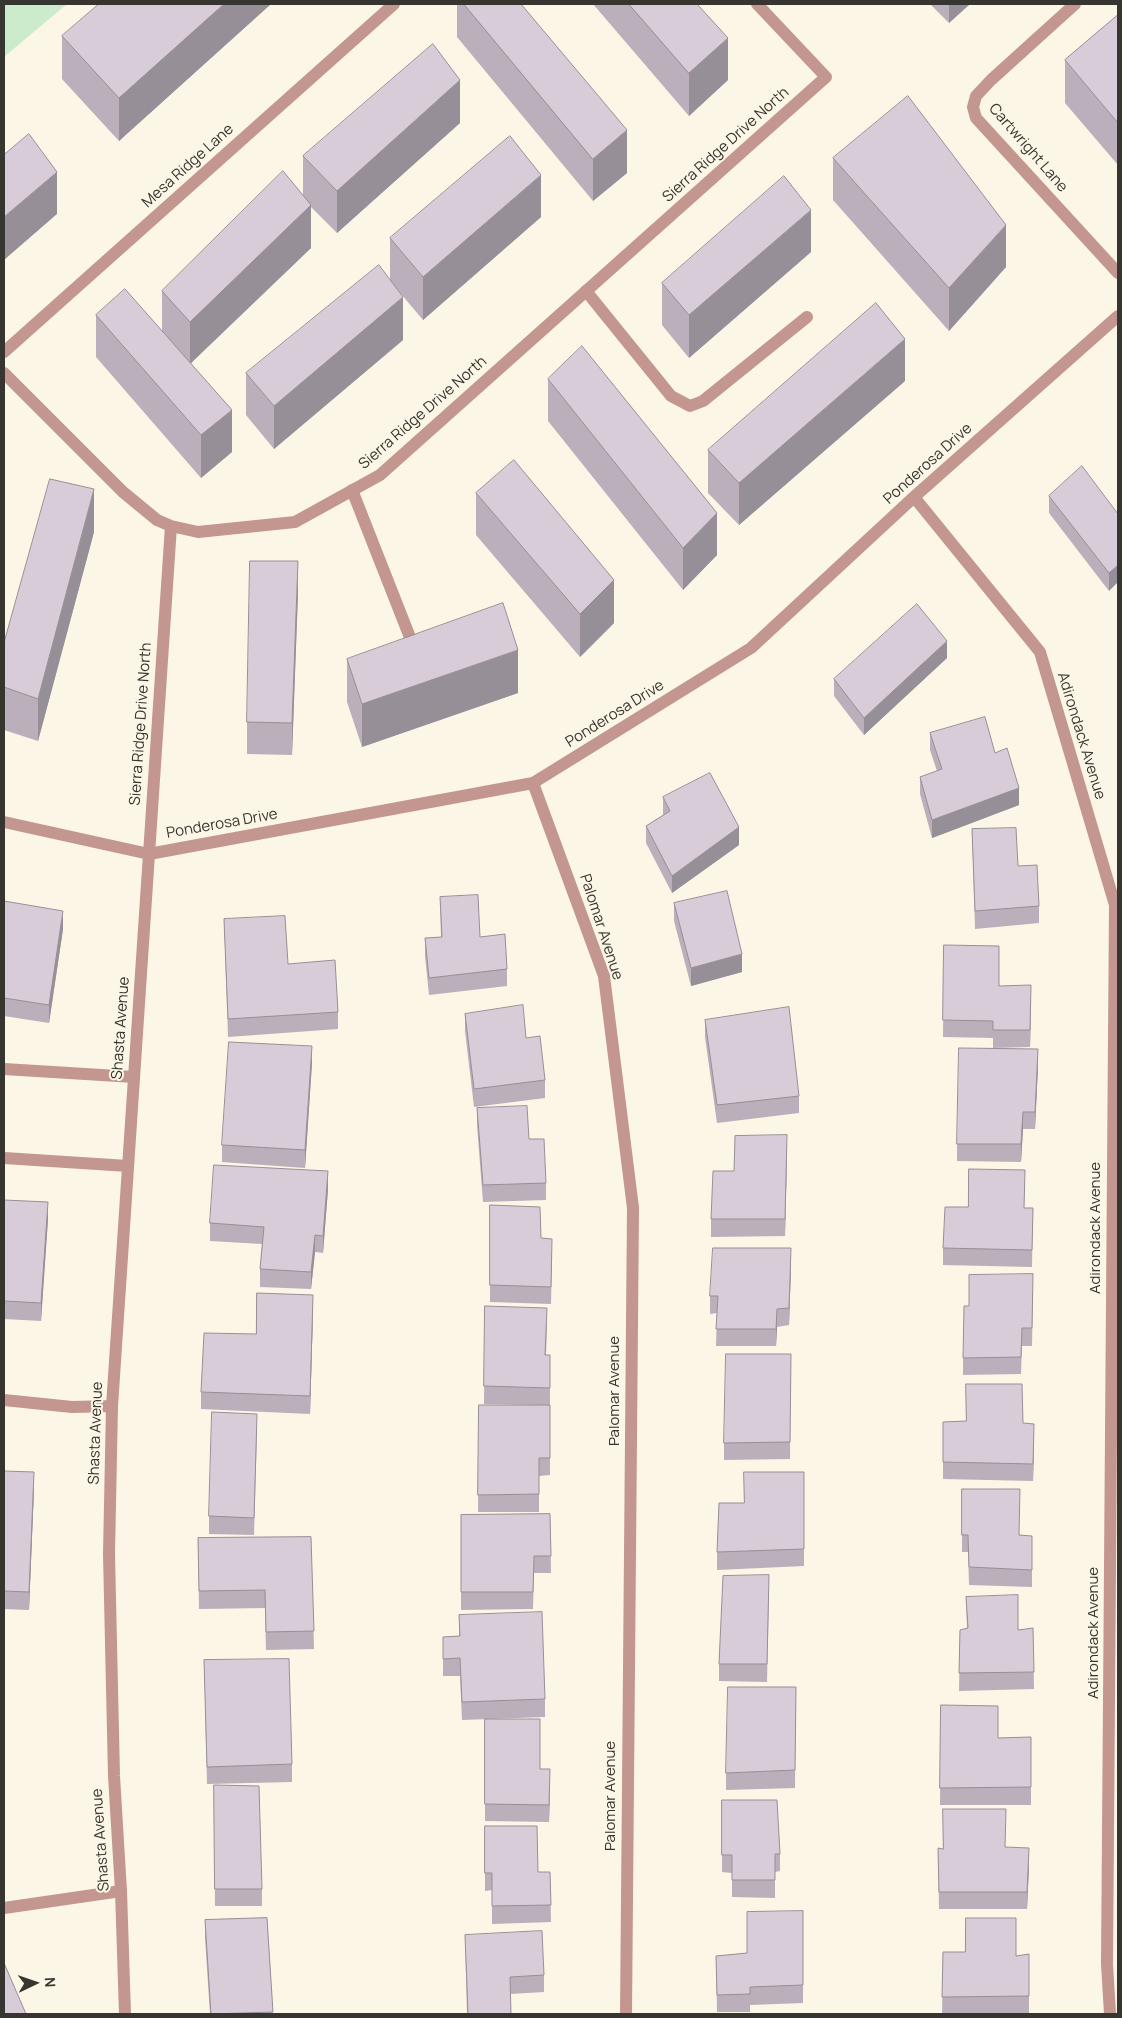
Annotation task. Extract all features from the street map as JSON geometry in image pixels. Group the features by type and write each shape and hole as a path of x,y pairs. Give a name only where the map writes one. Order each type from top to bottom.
{"street":[{"name":"Mesa Ridge Lane","path":"4,352 394,4"},
{"name":"Sierra Ridge Drive North","path":"149,854 171,526 198,532 295,522 380,475 826,77 757,4"},
{"name":"Cartwright Lane","path":"1075,4 991,80 976,96 973,106 976,118 1118,273"},
{"path":"586,291 671,396 690,406 702,401 807,317"},
{"name":"Ponderosa Drive","path":"4,822 149,854 533,783 751,648 914,497 1118,316"},
{"path":"4,373 123,492 157,520 171,526"},
{"path":"352,490 413,644"},
{"name":"Adirondack Avenue","path":"914,497 1040,652 1115,905 1107,1964 1110,2014"},
{"name":"Palomar Avenue","path":"533,783 604,976 633,1208 626,2014"},
{"name":"Shasta Avenue","path":"125,2014 122,1892 113,1767 109,1554 112,1406 149,854"},
{"path":"4,1069 134,1078"},
{"path":"4,1158 128,1166"},
{"path":"4,1400 72,1407 112,1406"},
{"path":"4,1908 122,1892"}],"green space":[{"path":"4,4 67,4 4,57"}],"building":[{"path":"99,4 224,4 119,98 62,36"},
{"path":"464,4 521,4 627,130 593,159"},
{"path":"629,4 697,4 728,38 689,73"},
{"path":"1118,15 1118,123 1065,60"},
{"path":"433,44 460,80 337,191 303,156"},
{"path":"908,96 1006,225 949,288 833,158"},
{"path":"29,134 57,172 4,217 4,155"},
{"path":"510,136 541,175 423,277 390,238"},
{"path":"283,171 311,205 190,322 162,291"},
{"path":"784,176 811,210 689,315 662,283"},
{"path":"379,265 403,297 274,406 246,373"},
{"path":"125,289 232,410 201,435 96,315"},
{"path":"876,303 905,339 739,483 708,450"},
{"path":"582,346 717,513 683,548 548,379"},
{"path":"514,460 614,580 580,614 476,493"},
{"path":"1082,466 1118,514 1118,565 1109,573 1049,496"},
{"path":"50,479 94,489 38,699 4,687 4,643"},
{"path":"250,561 298,561 292,723 247,722"},
{"path":"503,603 518,650 362,704 347,659"},
{"path":"917,604 947,641 864,718 834,679"},
{"path":"985,717 995,753 1007,748 1019,788 932,820 920,777 942,769 930,733"},
{"path":"710,773 739,827 672,876 646,826 670,811 663,797"},
{"path":"1016,828 1018,866 1037,865 1039,906 975,911 972,829"},
{"path":"727,891 742,954 691,968 674,903"},
{"path":"478,895 480,937 505,934 507,969 429,978 425,938 442,937 440,897"},
{"path":"4,901 63,911 49,1005 4,998"},
{"path":"285,916 288,964 335,960 338,1012 228,1019 224,919"},
{"path":"944,945 999,946 999,986 1031,985 1030,1030 993,1030 993,1021 943,1020"},
{"path":"523,1005 526,1038 540,1036 545,1080 474,1089 465,1014"},
{"path":"789,1007 799,1096 717,1105 705,1020"},
{"path":"229,1042 312,1046 305,1150 222,1145"},
{"path":"959,1048 1038,1049 1035,1112 1023,1112 1021,1144 957,1144"},
{"path":"527,1106 529,1139 544,1139 546,1183 483,1185 477,1108"},
{"path":"787,1135 785,1219 711,1219 713,1171 734,1171 735,1136"},
{"path":"214,1165 328,1171 323,1236 315,1235 311,1272 260,1269 264,1227 210,1223"},
{"path":"969,1169 1025,1170 1024,1208 1033,1208 1032,1250 943,1248 945,1207 968,1207"},
{"path":"4,1200 48,1202 41,1303 4,1301"},
{"path":"490,1205 540,1207 541,1238 552,1239 551,1287 490,1285"},
{"path":"713,1248 791,1248 789,1308 777,1309 776,1329 716,1329 718,1296 710,1296"},
{"path":"1033,1274 1032,1328 1022,1328 1021,1357 963,1358 964,1306 969,1306 969,1275"},
{"path":"257,1293 313,1295 310,1396 201,1392 204,1333 256,1334"},
{"path":"485,1306 547,1308 545,1355 550,1355 550,1388 484,1386"},
{"path":"726,1354 791,1354 790,1442 724,1443"},
{"path":"966,1384 1022,1384 1023,1423 1034,1424 1033,1464 943,1462 943,1422 966,1421"},
{"path":"479,1405 550,1405 550,1458 539,1458 539,1494 478,1495"},
{"path":"212,1412 257,1414 254,1518 209,1516"},
{"path":"4,1471 34,1472 29,1592 4,1591"},
{"path":"744,1472 804,1472 804,1549 717,1552 719,1503 744,1503"},
{"path":"962,1489 1020,1489 1019,1535 1032,1536 1032,1570 969,1567 968,1535 962,1535"},
{"path":"550,1514 551,1556 534,1556 533,1592 461,1592 461,1515"},
{"path":"311,1537 314,1631 266,1632 265,1590 199,1591 198,1538"},
{"path":"769,1575 767,1664 719,1664 723,1576"},
{"path":"1018,1595 1018,1630 1033,1628 1034,1672 959,1673 960,1630 968,1628 966,1597"},
{"path":"542,1612 545,1699 462,1702 460,1658 443,1659 443,1637 460,1636 459,1615"},
{"path":"289,1659 292,1764 207,1767 204,1660"},
{"path":"728,1687 796,1687 795,1770 726,1773"},
{"path":"941,1705 998,1706 998,1738 1031,1737 1031,1787 940,1788"},
{"path":"485,1719 540,1719 540,1769 550,1769 549,1805 485,1804"},
{"path":"214,1785 259,1786 262,1889 215,1889"},
{"path":"722,1800 777,1800 780,1854 775,1854 775,1880 732,1880 732,1855 722,1855"},
{"path":"943,1809 1006,1809 1005,1847 1029,1848 1027,1892 939,1892 938,1848 943,1849"},
{"path":"485,1826 537,1826 538,1872 550,1872 551,1905 492,1906 492,1873 485,1873"},
{"path":"803,1911 803,1985 750,1987 750,1994 717,1995 716,1956 747,1953 747,1912"},
{"path":"267,1918 273,2012 211,2014 205,1920"},
{"path":"966,1918 1016,1918 1016,1956 1029,1954 1029,1996 942,1997 943,1952 965,1952"},
{"path":"542,1931 544,1975 510,1977 511,2014 468,2014 465,1935"},
{"path":"4,1963 26,2014 4,2014"}]}
